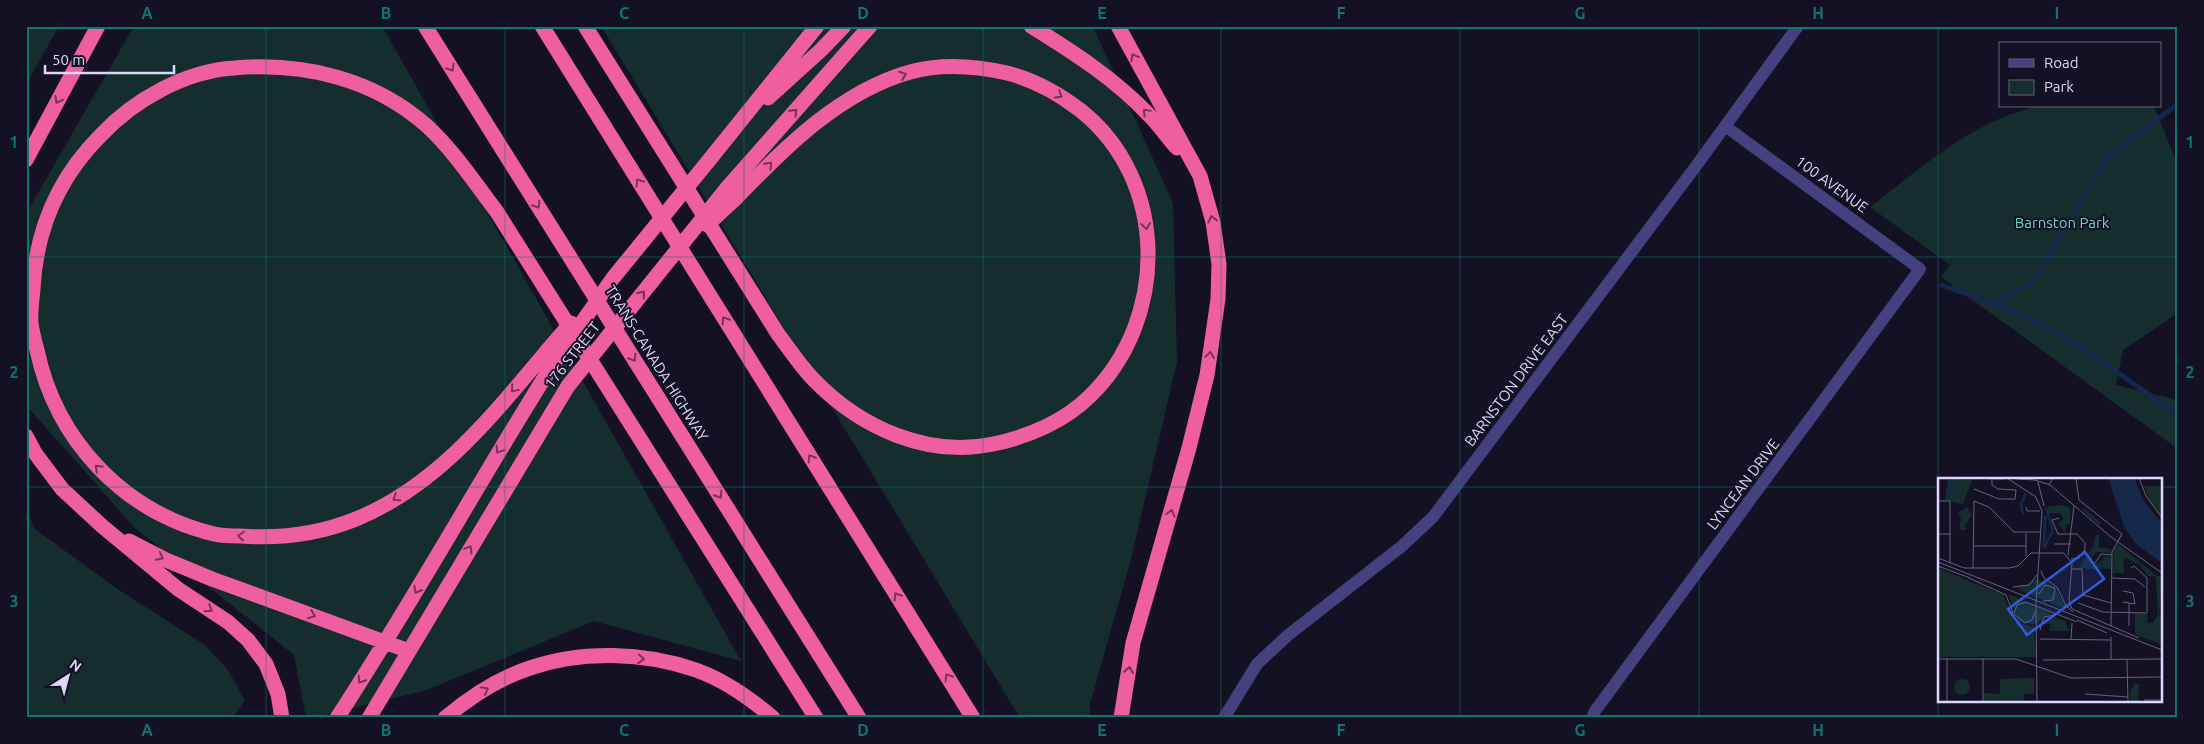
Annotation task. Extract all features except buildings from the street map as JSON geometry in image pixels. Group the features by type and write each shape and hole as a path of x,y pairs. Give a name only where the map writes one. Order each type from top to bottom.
{"highway":[{"path":"26,160 98,26"},
{"name":"TRANS-CANADA HIGHWAY","path":"425,26 859,718"},
{"path":"542,26 973,718"},
{"path":"586,26 778,334 813,379 836,401 882,429 931,446 976,448 1024,436 1067,415 1090,396 1107,376 1133,334 1142,309 1148,258 1144,212 1136,187 1124,162 1106,135 1085,114 1041,84 1016,75 982,68 938,67 909,72 882,83 824,116 731,193"},
{"path":"816,718 497,212 447,148 428,127 398,104 369,89 314,70 286,67 230,68 203,73 177,83 144,100 113,122 81,155 61,186 42,231 34,272 31,323 42,377 60,417 89,459 124,493 168,517 215,534 257,538 293,537 328,529 359,518 390,502 420,483 460,450 549,358 613,278 710,159 730,133 818,26"},
{"path":"730,133 822,50 844,26"},
{"path":"731,193 870,26"},
{"path":"1031,26 1072,51 1117,85 1150,115 1200,176"},
{"path":"1118,26 1200,176 1213,222 1219,264 1218,299 1207,376 1189,448 1133,643 1121,718"},
{"name":"176 STREET","path":"369,718 568,386 673,256 731,193"},
{"name":"176 STREET","path":"337,718 386,643 496,456 549,358"},
{"path":"26,436 35,453 62,489 102,526 178,589 228,622 248,640 266,664 278,694 282,718"},
{"path":"102,526 166,560 408,651"},
{"path":"445,718 468,699 530,668 570,658 610,656 655,660 696,670 738,691 773,718"}],"street":[{"name":"BARNSTON DRIVE EAST","path":"1224,718 1257,664 1287,636 1402,546 1433,518 1798,26"},
{"name":"100 AVENUE","path":"1725,126 1920,269"},
{"name":"LYNCEAN DRIVE","path":"1592,718 1594,711 1920,269"}],"green space":[{"path":"26,26 59,26 26,85"},
{"path":"134,26 382,26 741,661 594,621 427,690 313,718 306,718 294,655 135,528 26,405 26,214"},
{"path":"601,26 1090,26 1094,29 1173,203 1177,362 1130,563 1090,704 1090,718 1020,718"},
{"name":"Barnston Park","path":"2032,108 2155,108 2178,166 2178,313 2123,350 2116,385 2178,400 2178,449 1941,277 1950,265 1870,207 1949,147 1992,122"},
{"path":"26,510 35,529 116,588 205,645 228,670 245,700 232,718 26,718"}],"waterway":[{"path":"1992,303 2035,281 2107,157 2178,104"},
{"path":"1942,285 2009,310 2048,328 2098,359 2178,415"}]}
